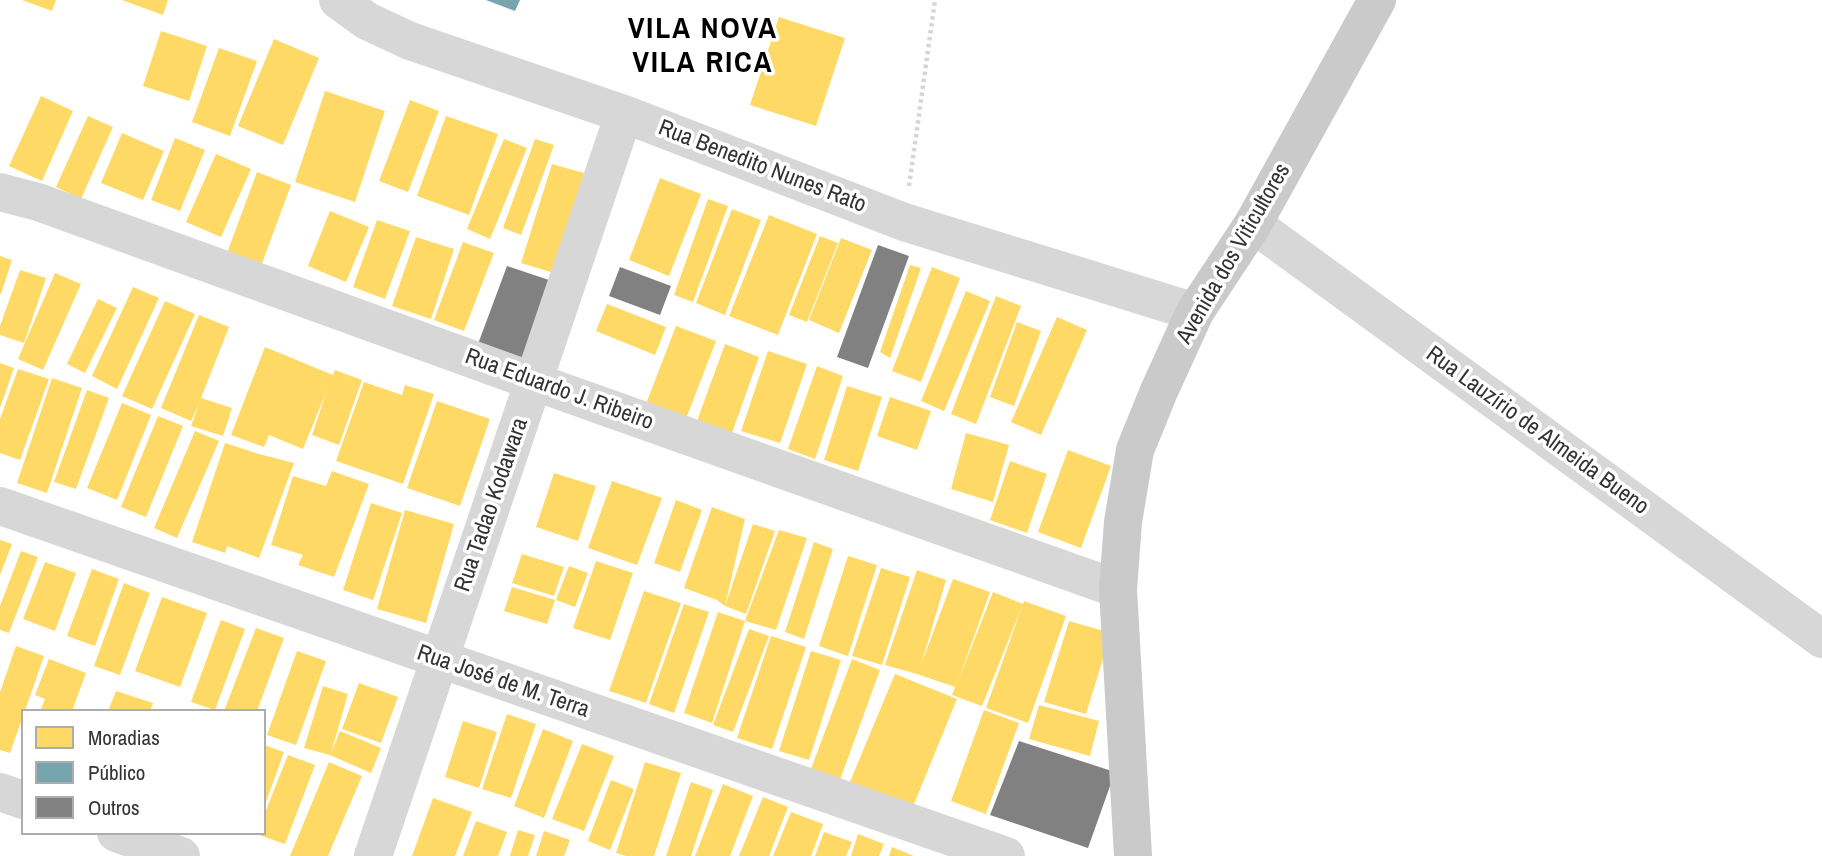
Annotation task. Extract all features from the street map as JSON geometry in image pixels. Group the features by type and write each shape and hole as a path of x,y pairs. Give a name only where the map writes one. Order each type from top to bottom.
{"main road":[{"name":"Avenida dos Viticultores","path":"1133,856 1118,589 1123,522 1135,450 1195,312 1253,224 1377,0"}],"street":[{"name":"Rua Benedito Nunes Rato","path":"338,0 367,21 410,41 624,114 904,222 1195,312"},
{"name":"Rua Tadao Kodawara","path":"373,856 624,114"},
{"name":"Rua Eduardo J. Ribeiro","path":"0,192 38,202 1118,589"},
{"name":"Rua Lauzírio de Almeida Bueno","path":"1253,224 1822,639"},
{"name":"Rua José de M. Terra","path":"0,506 1006,856"},
{"path":"0,792 21,799"},
{"path":"122,835 181,856"}],"path":[{"path":"904,222 935,0"}],"building: Moradias":[{"path":"22,0 56,0 52,11"},
{"path":"122,0 168,0 163,15"},
{"path":"779,17 845,38 816,126 750,105"},
{"path":"161,31 207,46 189,101 143,86"},
{"path":"274,39 319,58 283,145 238,126"},
{"path":"219,48 257,61 230,136 192,122"},
{"path":"325,91 385,111 355,202 295,182"},
{"path":"41,96 73,111 42,181 9,166"},
{"path":"410,100 439,111 408,192 379,181"},
{"path":"88,116 113,127 81,199 56,187"},
{"path":"446,116 498,134 469,215 417,196"},
{"path":"122,133 164,151 143,200 101,183"},
{"path":"175,138 205,150 180,211 151,200"},
{"path":"504,139 527,148 490,239 467,229"},
{"path":"535,139 554,145 521,235 503,228"},
{"path":"216,154 251,169 221,237 186,222"},
{"path":"552,164 584,173 554,273 521,263"},
{"path":"257,172 291,185 261,266 227,253"},
{"path":"660,178 701,194 669,276 629,260"},
{"path":"708,199 728,206 693,302 674,295"},
{"path":"732,209 761,220 725,315 696,303"},
{"path":"330,211 369,227 346,282 308,266"},
{"path":"769,215 817,234 778,335 729,316"},
{"path":"377,220 410,231 385,299 353,287"},
{"path":"820,236 838,243 807,322 789,315"},
{"path":"416,237 454,249 431,319 392,306"},
{"path":"841,238 872,250 839,333 809,320"},
{"path":"463,242 494,253 464,331 434,320"},
{"path":"0,256 12,260 1,294 0,294"},
{"path":"910,265 921,268 890,358 880,352"},
{"path":"932,267 960,278 921,382 892,371"},
{"path":"20,270 46,278 24,343 0,335 0,326"},
{"path":"55,273 81,284 43,370 18,359"},
{"path":"133,287 159,298 117,389 92,376"},
{"path":"966,291 990,301 944,411 921,401"},
{"path":"996,296 1021,306 976,424 951,414"},
{"path":"98,299 117,308 85,373 67,364"},
{"path":"165,301 195,314 152,409 122,396"},
{"path":"607,304 666,327 655,355 596,331"},
{"path":"199,315 229,327 201,398 232,408 223,436 191,426 199,404 191,421 161,408"},
{"path":"1057,317 1087,330 1041,435 1011,422"},
{"path":"1017,322 1041,331 1014,406 990,397"},
{"path":"676,326 716,341 684,424 644,409"},
{"path":"725,344 759,357 732,433 697,421"},
{"path":"265,347 333,375 335,370 362,380 339,445 312,435 327,390 303,449 269,435 264,447 231,435"},
{"path":"768,351 807,364 780,443 741,431"},
{"path":"0,363 14,368 0,408"},
{"path":"817,366 843,376 815,459 788,449"},
{"path":"18,369 49,379 20,460 0,453 0,419"},
{"path":"52,378 82,388 47,493 17,483"},
{"path":"364,382 402,395 405,385 434,394 403,484 336,461"},
{"path":"847,386 882,397 858,471 824,460"},
{"path":"87,390 109,398 76,489 54,482"},
{"path":"890,397 931,411 917,450 877,436"},
{"path":"437,401 490,419 460,506 407,488"},
{"path":"122,403 151,415 117,500 87,488"},
{"path":"158,416 183,426 146,517 121,507"},
{"path":"195,431 219,441 177,538 154,528"},
{"path":"966,433 1009,445 993,502 951,489"},
{"path":"225,443 294,463 259,558 227,546 225,553 192,542"},
{"path":"1068,450 1111,466 1081,548 1038,532"},
{"path":"1010,461 1047,474 1027,533 990,520"},
{"path":"332,471 369,484 334,577 298,565 303,555 271,545 293,476 326,486"},
{"path":"554,473 596,486 578,541 536,527"},
{"path":"612,481 662,498 637,565 588,548"},
{"path":"676,500 702,510 680,572 654,563"},
{"path":"371,503 402,513 373,600 343,590"},
{"path":"712,507 745,519 725,606 717,600 684,588"},
{"path":"405,510 454,524 426,623 377,609"},
{"path":"753,524 775,531 746,614 725,606"},
{"path":"779,530 807,538 776,630 745,621"},
{"path":"0,540 12,544 0,575"},
{"path":"814,542 833,549 804,639 785,632"},
{"path":"21,551 38,557 9,633 0,630 0,606"},
{"path":"522,554 564,567 554,596 512,583"},
{"path":"848,556 877,565 848,656 819,646"},
{"path":"596,561 633,573 610,640 573,628"},
{"path":"45,562 76,573 55,631 23,619"},
{"path":"569,566 588,573 575,607 556,600"},
{"path":"881,568 910,577 882,665 852,656"},
{"path":"92,569 119,579 95,646 67,636"},
{"path":"917,570 946,580 921,665 953,579 990,592 957,684 993,592 1023,604 982,706 952,695 955,687 885,665"},
{"path":"124,583 150,593 120,675 94,666"},
{"path":"512,587 555,600 547,624 504,611"},
{"path":"644,591 681,603 646,703 609,691"},
{"path":"162,597 207,613 180,687 135,671"},
{"path":"1024,601 1066,616 1028,723 986,708"},
{"path":"684,604 709,612 674,713 649,704"},
{"path":"718,612 745,621 712,723 684,713"},
{"path":"221,620 245,629 215,709 191,702"},
{"path":"1069,621 1111,633 1086,714 1044,702"},
{"path":"256,628 284,638 258,709 225,709"},
{"path":"749,629 769,636 733,732 713,725"},
{"path":"771,636 806,647 772,749 737,738"},
{"path":"16,646 44,656 26,709 21,709 21,722 10,753 0,750 0,692"},
{"path":"297,651 326,661 296,745 267,735"},
{"path":"811,651 841,660 809,760 779,751"},
{"path":"49,659 86,673 73,709 41,709 45,699 35,695"},
{"path":"852,659 880,670 840,780 811,769"},
{"path":"895,674 957,699 912,809 849,784"},
{"path":"359,683 398,697 381,743 342,729"},
{"path":"323,686 348,694 331,753 340,731 381,748 371,773 330,755 304,748"},
{"path":"116,691 153,703 151,709 109,709"},
{"path":"1039,705 1099,721 1090,756 1029,739"},
{"path":"984,710 1019,723 986,814 951,801"},
{"path":"507,714 536,724 511,798 482,789"},
{"path":"463,721 497,732 479,788 445,777"},
{"path":"543,729 573,741 544,818 514,806"},
{"path":"582,744 614,756 584,831 552,819"},
{"path":"266,746 284,752 266,802"},
{"path":"288,755 315,765 285,844 259,835 266,835 266,810"},
{"path":"329,762 362,776 328,856 290,856"},
{"path":"645,762 681,773 654,856 626,856 616,853"},
{"path":"611,780 634,789 610,850 588,841"},
{"path":"691,782 713,790 691,856 666,856"},
{"path":"723,784 753,796 730,856 695,856"},
{"path":"763,797 788,807 769,856 739,856"},
{"path":"433,798 472,812 455,856 412,856"},
{"path":"791,812 823,824 811,856 773,856"},
{"path":"476,821 507,832 498,856 463,856"},
{"path":"518,830 535,835 528,856 510,856"},
{"path":"544,831 570,840 564,856 536,856"},
{"path":"824,832 852,842 846,856 815,856"},
{"path":"858,834 884,844 879,856 851,856"},
{"path":"892,847 914,856 889,856"}],"building: Público":[{"path":"486,0 520,0 515,11"}],"building: Outros":[{"path":"878,245 909,256 868,368 837,357"},
{"path":"507,266 555,282 527,361 478,344"},
{"path":"620,267 671,286 660,315 609,296"},
{"path":"1019,741 1115,772 1088,848 990,815"}],"district":[{"name":"VILA NOVA VILA RICA","path":"703,47"}]}
